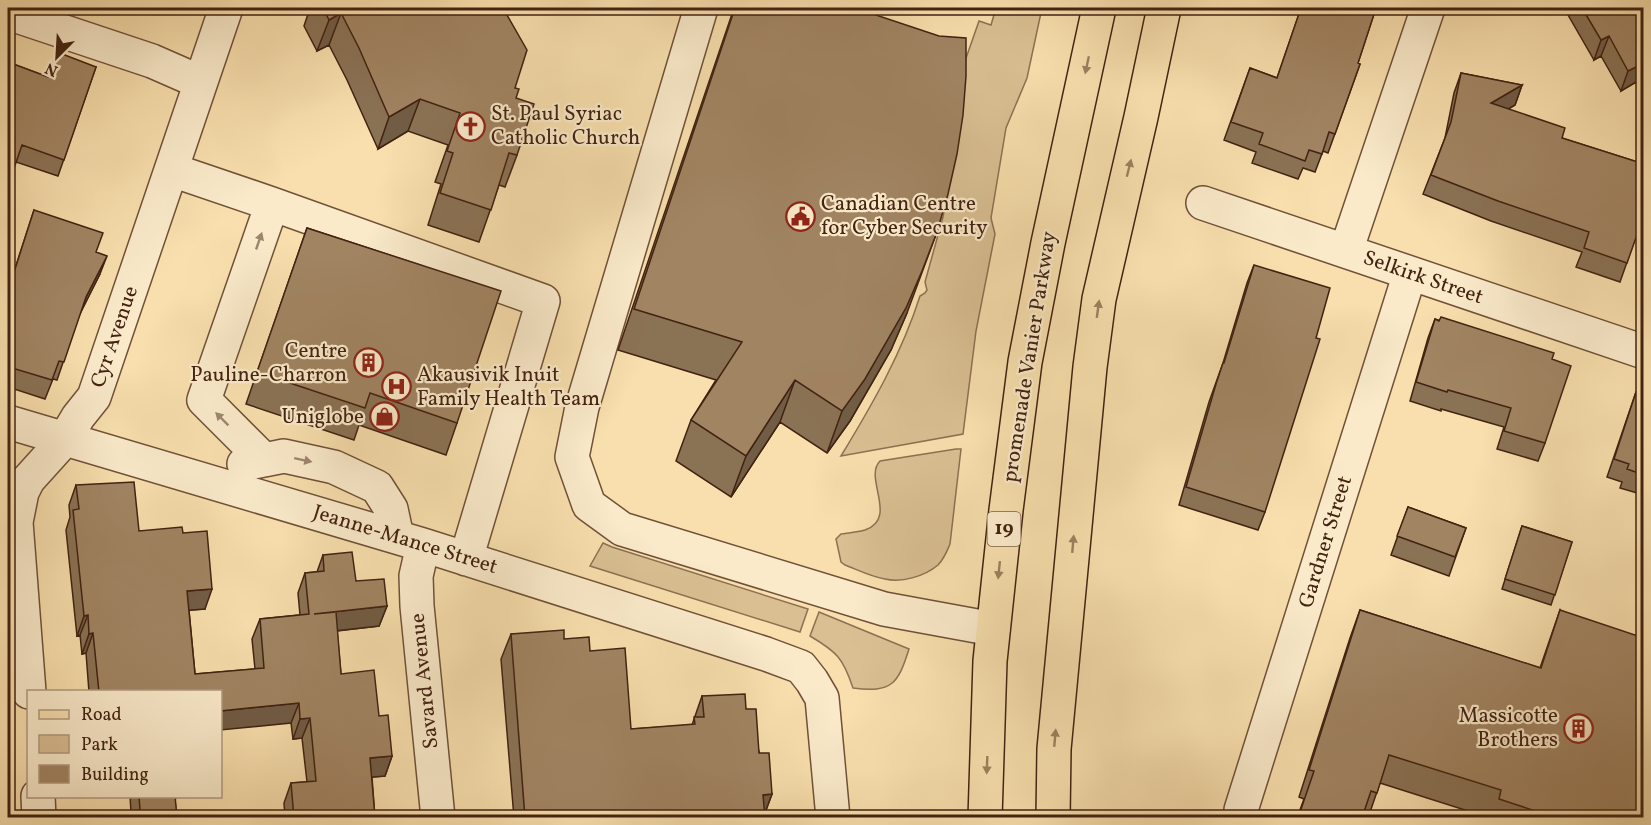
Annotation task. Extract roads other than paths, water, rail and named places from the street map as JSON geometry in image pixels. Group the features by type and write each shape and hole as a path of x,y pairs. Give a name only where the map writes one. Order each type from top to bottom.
{"main road":[{"name":"promenade Vanier Parkway","path":"985,818 990,661 1025,362 1048,243 1099,8"},
{"path":"1053,818 1054,749 1090,367 1099,299 1142,117 1164,8"}],"street":[{"name":"Cyr Avenue","path":"29,690 16,522 22,492 28,480 64,439 94,397 226,8"},
{"path":"701,8 582,407 572,457 589,505 622,529 765,573 884,609 993,629"},
{"path":"1346,251 1428,8"},
{"path":"8,13 152,61 200,82"},
{"path":"172,170 543,301 466,558"},
{"name":"Selkirk Street","path":"1203,202 1644,352"},
{"path":"264,460 204,400 272,204"},
{"name":"Gardner Street","path":"1241,810 1410,273"},
{"name":"Jeanne-Mance Street","path":"8,422 466,558 801,667 822,698 833,818"},
{"path":"207,481 248,462 284,456 334,467 377,487 410,541"},
{"name":"Savard Avenue","path":"410,541 416,576 438,818"},
{"path":"38,798 39,818"}],"place":[{"name":"St. Paul Syriac Catholic Church","path":"470,126"},
{"name":"Canadian Centre for Cyber Security","path":"800,216"},
{"name":"Centre Pauline-Charron","path":"368,363"},
{"name":"Akausivik Inuit Family Health Team","path":"396,387"},
{"name":"Uniglobe","path":"385,417"},
{"name":"Massicotte Brothers","path":"1579,728"}]}
